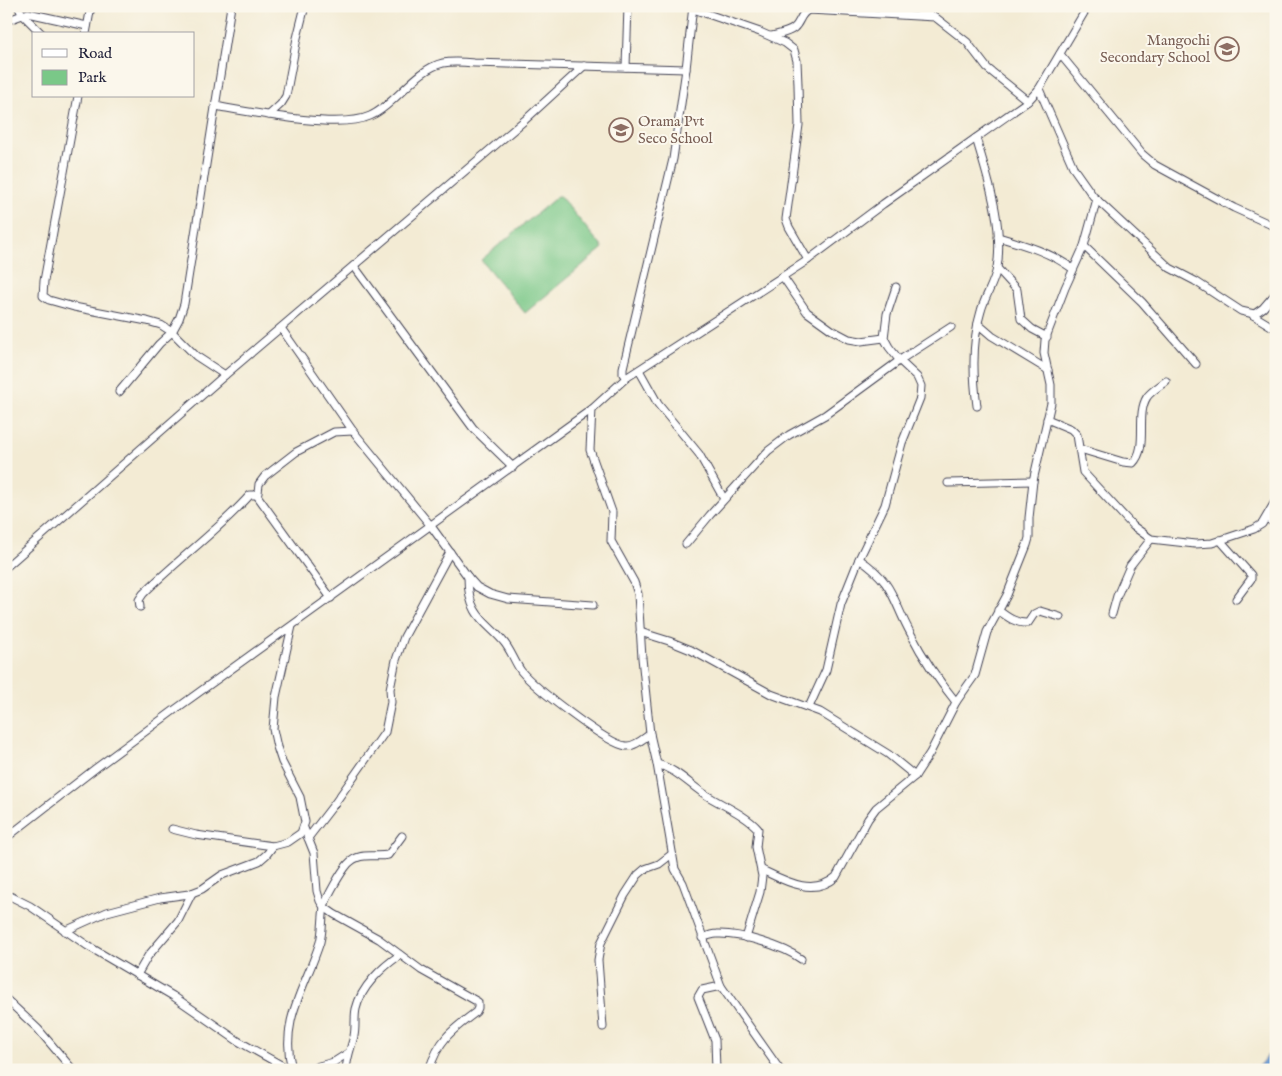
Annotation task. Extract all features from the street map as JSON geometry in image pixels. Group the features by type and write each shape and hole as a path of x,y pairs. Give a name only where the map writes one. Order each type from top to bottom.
{"street":[{"path":"18,6 22,14 40,32"},
{"path":"86,32 91,6"},
{"path":"119,392 159,344 172,332 184,304 231,6"},
{"path":"269,115 281,104 288,90 305,6"},
{"path":"626,67 628,6"},
{"path":"911,6 934,17 967,42 987,68 1028,101"},
{"path":"6,838 96,768 592,409 626,378 808,260 1028,101 1039,89 1088,6"},
{"path":"626,378 623,374 623,368 673,160 693,8 770,36 790,46 796,56 799,125 786,219 808,260"},
{"path":"770,36 794,28 806,11 828,8 934,17"},
{"path":"6,21 28,13 88,26"},
{"path":"1060,54 1142,154 1155,165 1234,208 1276,227"},
{"path":"215,106 269,115 335,122 358,120 370,116 423,73 442,63 686,69"},
{"path":"6,567 225,375 525,120 584,66"},
{"path":"1039,89 1074,169 1096,199 1164,264 1179,274 1195,281 1241,311 1254,314 1253,316 1276,329"},
{"path":"78,98 44,280 43,296 49,300 161,325 172,332 196,356 225,375"},
{"path":"976,138 994,207 998,237 997,268 994,281 981,310 978,324 974,385 977,406"},
{"path":"762,870 805,887 819,886 836,877 868,818 876,808 915,776 930,753 956,702 975,675 987,632 1007,595 1028,542 1033,481 1051,403 1051,385 1044,353 1047,337 1084,246 1096,199"},
{"path":"998,237 1032,246 1061,261 1073,270"},
{"path":"1084,246 1142,302 1196,364"},
{"path":"354,266 473,428 513,467"},
{"path":"997,268 1016,288 1023,322 1032,330 1047,337"},
{"path":"782,277 807,312 832,330 849,339 861,341 884,338"},
{"path":"809,707 826,670 841,604 885,505 902,443 920,398 921,386 917,377 900,361 884,338 886,314 896,287"},
{"path":"1253,316 1276,293"},
{"path":"978,324 992,336 1048,370"},
{"path":"686,544 724,499 776,444 825,415 951,327"},
{"path":"281,328 354,430 431,526 468,577 483,591 498,598 594,606"},
{"path":"639,370 658,404 699,454 724,499"},
{"path":"1080,449 1103,457 1133,463 1138,456 1142,431 1140,417 1148,397 1166,381"},
{"path":"592,409 590,450 612,512 610,537 612,545 634,582 638,594 650,734 675,869 683,883 721,986 780,1070"},
{"path":"1047,419 1071,429 1077,435 1083,472 1133,526 1151,539 1195,544 1212,543 1254,529 1262,524 1276,500"},
{"path":"256,494 265,476 296,452 334,432 354,430"},
{"path":"948,483 1033,481"},
{"path":"256,494 331,598"},
{"path":"140,607 139,600 151,586 250,495 256,494"},
{"path":"1267,518 1276,525"},
{"path":"1112,614 1117,596 1130,566 1151,539"},
{"path":"1220,540 1251,575 1251,579 1236,599"},
{"path":"308,838 385,732 391,702 390,689 396,660 404,637 450,552"},
{"path":"860,559 882,578 891,589 910,634 956,702"},
{"path":"468,577 470,599 478,616 503,642 522,671 536,686 602,735 622,745 632,745 650,734"},
{"path":"998,610 1013,620 1024,624 1028,623 1038,612 1043,611 1060,617"},
{"path":"172,829 196,835 273,846 294,840 304,828 305,822 300,797 282,762 274,729 276,697 292,626"},
{"path":"640,632 669,640 692,650 762,690 826,715 877,747 915,776"},
{"path":"657,764 674,771 696,788 756,827 758,833 756,850 762,870 760,888 746,938"},
{"path":"304,828 314,853 317,891 324,908 379,939 421,970 477,1000 479,1004 476,1012 447,1035 436,1053 429,1070"},
{"path":"291,1070 288,1056 290,1027 299,995 320,942 324,908 349,863 363,855 388,855 402,836"},
{"path":"65,931 107,912 160,898 192,893 206,887 222,875 259,861 273,846"},
{"path":"603,1026 598,960 601,943 625,896 638,876 645,869 659,864 672,854"},
{"path":"137,975 148,956 178,921 192,893"},
{"path":"6,894 30,906 65,931 173,996 238,1041 291,1070"},
{"path":"702,938 720,934 746,938 781,947 801,959"},
{"path":"346,1070 348,1053 352,1044 356,1009 360,996 391,961 400,955"},
{"path":"716,1070 715,1040 698,998 702,990 721,986"},
{"path":"6,999 38,1029 74,1070"},
{"path":"313,1070 319,1066 334,1062 348,1053"}],"green space":[{"path":"559,195 603,248 525,313 481,260"}],"water":[{"path":"1276,1046 1276,1070 1255,1070"}],"place":[{"name":"Mangochi Secondary School","path":"1227,49"},
{"name":"Orama Pvt Seco School","path":"621,130"}]}
